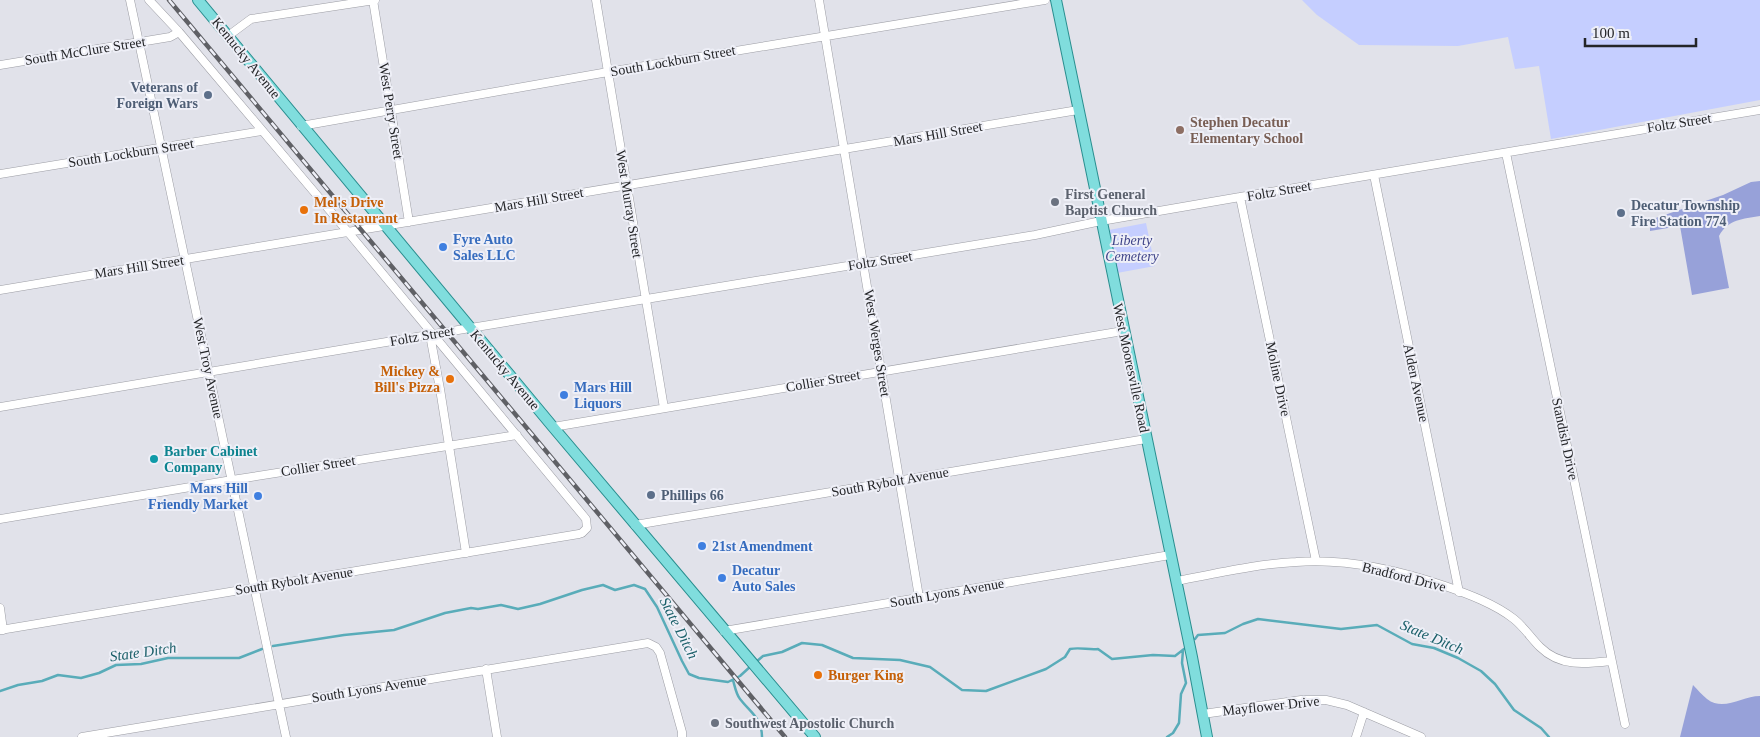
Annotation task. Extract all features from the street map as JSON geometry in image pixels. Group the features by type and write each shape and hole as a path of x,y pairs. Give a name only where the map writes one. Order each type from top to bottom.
{"main road":[{"name":"Kentucky Avenue","path":"198,0 470,328 815,737"},
{"name":"West Mooresville Road","path":"1056,0 1207,737"}],"street":[{"name":"West Troy Avenue","path":"130,0 286,737"},
{"path":"149,0 179,32 517,435"},
{"path":"228,36 251,18 374,0"},
{"name":"West Perry Street","path":"374,0 409,222"},
{"name":"West Murray Street","path":"596,0 664,408"},
{"name":"West Werges Street","path":"819,0 919,598"},
{"name":"South Lockburn Street","path":"301,126 608,72 1045,0"},
{"name":"South McClure Street","path":"0,65 170,37 179,32"},
{"name":"Mars Hill Street","path":"0,290 1078,110"},
{"name":"Foltz Street","path":"0,407 431,334 864,264 1240,197 1760,110"},
{"name":"South Lockburn Street","path":"0,174 262,131"},
{"name":"Standish Drive","path":"1506,153 1624,724"},
{"name":"Alden Avenue","path":"1374,175 1459,592"},
{"name":"Moline Drive","path":"1240,197 1316,561"},
{"name":"Collier Street","path":"553,427 1124,331"},
{"path":"431,334 466,553"},
{"name":"Collier Street","path":"0,519 517,435"},
{"name":"South Rybolt Avenue","path":"2,630 582,533 586,528 586,520 517,435"},
{"name":"South Rybolt Avenue","path":"635,525 1146,439"},
{"name":"South Lyons Avenue","path":"724,631 1170,555"},
{"name":"Bradford Drive","path":"1176,581 1280,563 1316,561 1378,568 1424,580 1459,592 1507,614 1541,648 1558,659 1578,664 1611,661"},
{"path":"0,608 2,630"},
{"name":"South Lyons Avenue","path":"82,737 648,643 656,647 660,653 682,737"},
{"path":"486,669 497,737"},
{"name":"Mayflower Drive","path":"1203,714 1311,700 1336,702 1421,737"},
{"path":"1356,737 1364,712"}],"green space":[{"path":"1302,0 1760,0 1760,100 1551,139 1539,66 1515,69 1508,37 1458,46 1359,45 1317,15"},
{"name":"Liberty Cemetery","path":"1146,223 1155,266 1117,273 1109,230"}],"shaded area":[{"path":"1760,181 1760,216 1731,223 1719,236 1729,288 1692,295 1680,226 1650,231 1650,220 1723,195 1751,182"},
{"path":"1693,685 1713,703 1726,704 1760,696 1760,737 1680,737"}],"waterway":[{"name":"State Ditch","path":"273,646 344,635 394,630 445,613 471,608 478,609 501,605 518,609 603,585 615,590 634,585 645,589 657,607 689,674 699,678 728,682 740,676 752,665"},
{"name":"State Ditch","path":"1195,639 1198,635 1225,633 1258,619 1341,629 1377,625 1412,644 1434,648 1458,658 1481,671 1495,684 1514,710 1541,728 1549,737"},
{"name":"State Ditch","path":"756,662 763,656 782,652 802,643 822,645 853,658 900,660 930,667 962,690 986,691 1046,669 1065,657 1070,649 1098,649 1112,659 1153,655 1175,656 1184,649"},
{"name":"State Ditch","path":"0,691 18,685 42,681 58,675 81,678 99,673 116,665 141,664 168,658 239,658 262,649"},
{"path":"1167,737 1173,733 1179,723 1181,694 1186,683 1182,663 1183,650"},
{"path":"733,680 739,697 758,720 762,737"}],"railway":[{"path":"169,0 785,737"}],"place":[{"name":"Veterans of Foreign Wars","path":"208,95"},
{"name":"Stephen Decatur Elementary School","path":"1180,130"},
{"name":"First General Baptist Church","path":"1055,202"},
{"name":"Mel's Drive In Restaurant","path":"304,210"},
{"name":"Decatur Township Fire Station 774","path":"1621,213"},
{"name":"Fyre Auto Sales LLC","path":"443,247"},
{"name":"Mickey & Bill's Pizza","path":"450,379"},
{"name":"Mars Hill Liquors","path":"564,395"},
{"name":"Barber Cabinet Company","path":"154,459"},
{"name":"Phillips 66","path":"651,495"},
{"name":"Mars Hill Friendly Market","path":"258,496"},
{"name":"21st Amendment","path":"702,546"},
{"name":"Decatur Auto Sales","path":"722,578"},
{"name":"Burger King","path":"818,675"},
{"name":"Southwest Apostolic Church","path":"715,723"}]}
